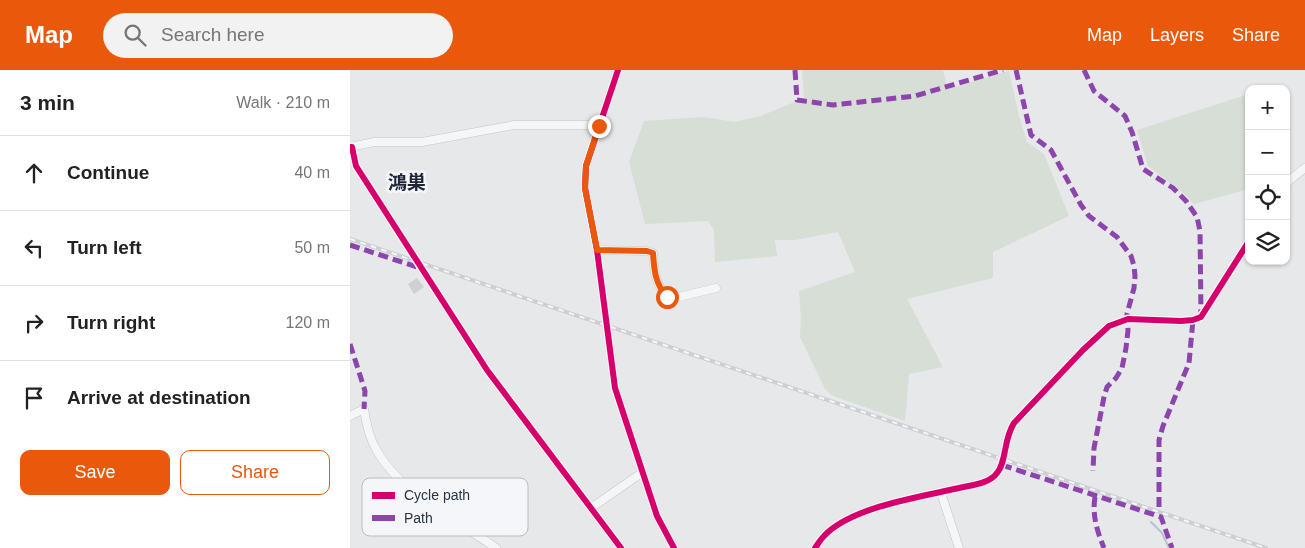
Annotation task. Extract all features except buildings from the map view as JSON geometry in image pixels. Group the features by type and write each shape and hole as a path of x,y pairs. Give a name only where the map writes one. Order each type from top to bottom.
{"street":[{"path":"618,70 586,166 585,188 597,250 615,388 657,516 674,548"},
{"path":"599,126 514,125 422,142 374,142 351,147 356,166 487,370 621,548"},
{"path":"1290,180 1305,168"},
{"path":"814,548 824,535 843,522 876,507 941,493 992,478 1002,466 1008,432 1014,423 1083,350 1109,326 1128,319 1181,321 1193,320 1201,316 1245,246"},
{"path":"597,250 647,251 653,253 654,272 657,282 661,291 667,297 676,298 716,288"},
{"path":"350,416 364,409 368,432 376,450 398,478"},
{"path":"592,508 643,472"},
{"path":"941,493 959,548"},
{"path":"478,536 496,548"}],"shaded area":[{"path":"802,70 943,70 948,89 1009,71 1027,142 1044,154 1069,216 993,252 993,278 907,299 943,367 909,374 905,421 833,396 825,389 800,337 799,291 855,272 838,232 795,240 775,240 777,256 715,262 714,230 708,221 645,224 629,162 644,121 703,117 735,122 761,116 804,98"},
{"path":"1245,95 1245,190 1194,204 1180,190 1148,166 1137,130"}],"waterway":[{"path":"1151,522 1162,533 1169,548"}],"railway":[{"path":"350,239 1266,548"}],"marked path":[{"path":"795,70 797,100 833,105 915,96 1003,70"},
{"path":"1016,70 1031,135 1051,150 1081,205 1089,216 1117,237 1131,256 1134,266 1134,288 1127,314 1126,348 1122,368 1107,387 1104,397 1094,448 1093,471"},
{"path":"1084,70 1094,91 1125,116 1143,169 1173,188 1186,201 1197,217 1200,231 1201,314"},
{"path":"350,245 420,268"},
{"path":"1159,507 1159,440 1189,363 1193,320"},
{"path":"350,344 365,391 364,409"},
{"path":"1002,465 1161,517 1172,548"},
{"path":"1095,497 1096,523 1104,548"}],"cycle path":[{"path":"618,70 586,166 585,188 597,250 615,388 657,516 674,548"},
{"path":"350,147 352,147 356,166 487,370 621,548"},
{"path":"815,548 824,536 836,526 868,510 906,499 980,484 994,477 1002,463 1008,436 1014,423 1083,350 1109,326 1128,319 1181,321 1201,317 1245,247"}],"district":[{"name":"鴻巣","path":"407,182"}],"route":[{"path":"599,126 586,166 585,188 597,250 647,251 653,253 654,272 657,282 661,291 667,297"}]}
